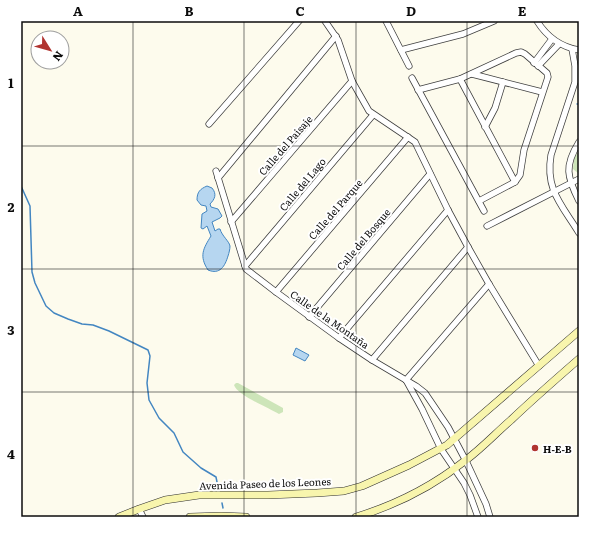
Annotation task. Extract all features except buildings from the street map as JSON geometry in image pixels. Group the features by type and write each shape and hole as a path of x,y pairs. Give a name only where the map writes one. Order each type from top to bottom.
{"main road":[{"name":"Avenida Paseo de los Leones","path":"119,517 139,508 165,500 199,495 268,495 344,491 362,486 441,449 579,331"},
{"path":"356,517 396,503 455,469 466,461 579,359"},
{"path":"190,517 246,517"}],"street":[{"path":"209,124 299,21"},
{"path":"325,21 336,36 352,81 369,111 415,142 468,247 538,366"},
{"path":"386,21 409,66"},
{"path":"401,50 463,34 494,21"},
{"path":"537,21 552,40 572,49 579,50"},
{"path":"218,178 336,36"},
{"path":"536,65 552,40"},
{"path":"536,65 559,44"},
{"path":"572,49 575,66 575,82 551,155 550,177 554,192 579,233"},
{"path":"418,90 460,79 521,52 547,73 548,77 524,150 520,175 515,182 479,201"},
{"path":"472,74 542,92"},
{"path":"412,78 484,211"},
{"path":"460,79 515,182"},
{"name":"Calle del Paisaje","path":"231,222 352,81"},
{"path":"485,127 496,108 503,82"},
{"name":"Calle del Lago","path":"246,267 373,115"},
{"name":"Calle del Parque","path":"276,292 408,137"},
{"path":"579,142 568,169 571,184 579,201"},
{"path":"216,171 246,267"},
{"name":"Calle del Bosque","path":"309,317 430,174"},
{"path":"487,226 571,184 579,178"},
{"path":"339,338 448,210"},
{"path":"372,360 468,247"},
{"name":"Calle de la Montaña","path":"246,267 309,317 372,360 425,393 433,403 466,461 478,485 490,517"},
{"path":"478,517 470,495 441,449 406,380 489,284"},
{"path":"139,508 143,517"}],"green space":[{"path":"579,151 579,174 573,169 574,158"},
{"path":"236,383 283,408 283,412 279,414 247,397 236,389 234,385"}],"water":[{"path":"207,186 212,188 215,194 210,204 211,207 218,209 222,216 212,222 215,231 220,229 230,246 229,254 224,266 216,271 208,270 203,257 204,249 211,236 207,226 203,229 201,228 202,214 207,211 206,206 201,205 197,200 199,191"},
{"path":"296,348 309,355 305,361 293,355"}],"waterway":[{"path":"21,186 30,206 32,272 35,283 46,306 54,313 82,324 93,325 109,331 148,350 150,356 147,383 149,400 159,418 174,433 183,452 201,468 216,477 218,487"},
{"path":"222,503 223,508"}],"place":[{"name":"H-E-B","path":"535,448"}]}
